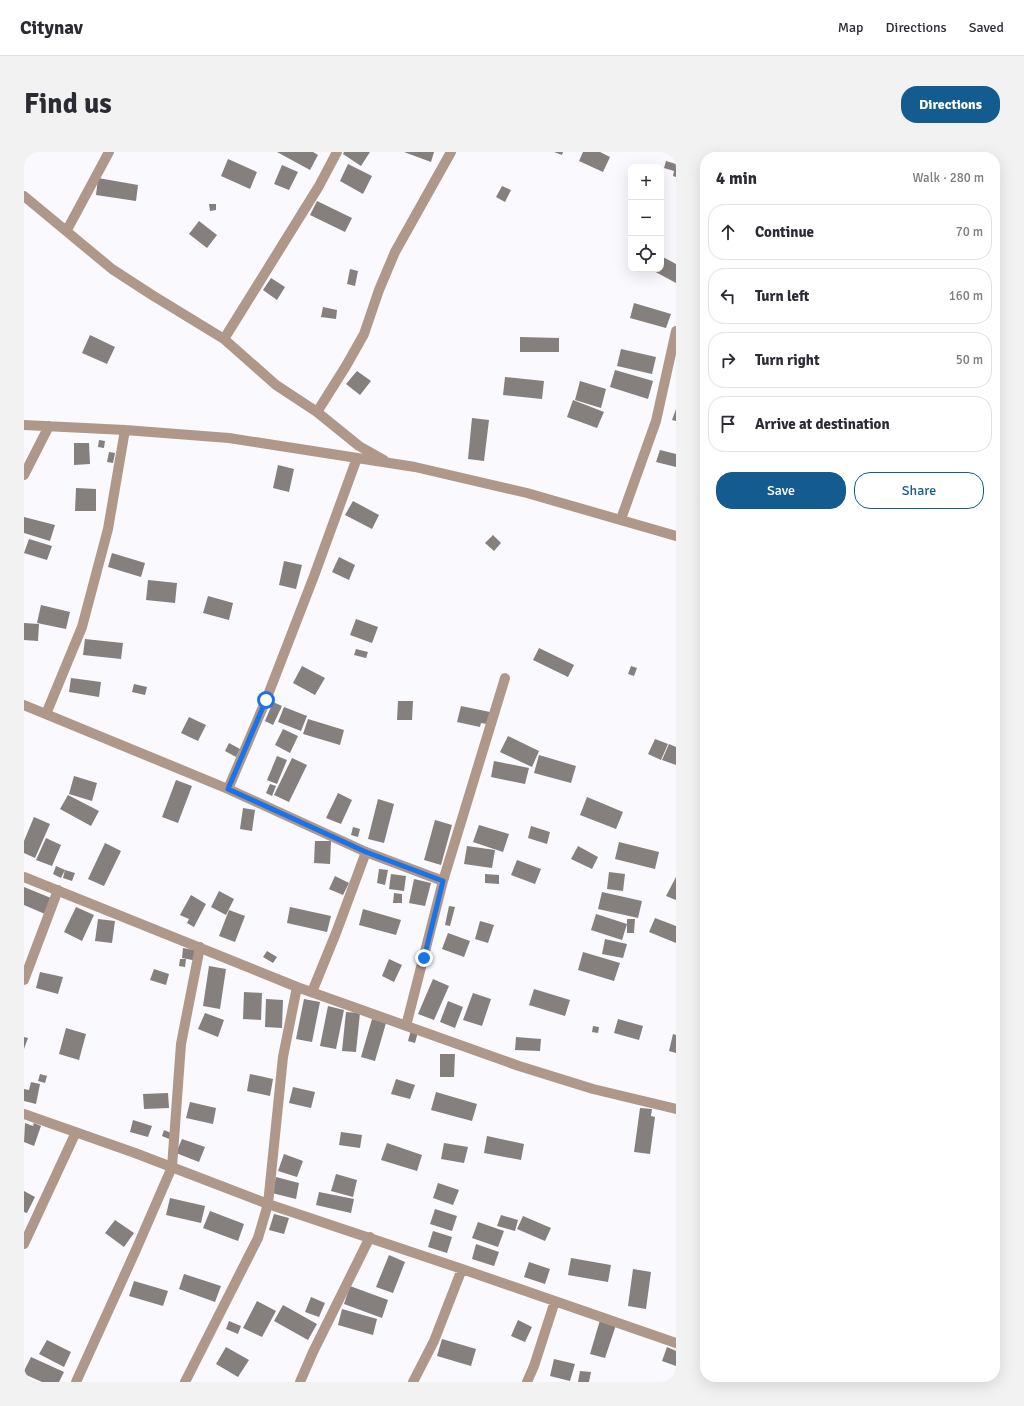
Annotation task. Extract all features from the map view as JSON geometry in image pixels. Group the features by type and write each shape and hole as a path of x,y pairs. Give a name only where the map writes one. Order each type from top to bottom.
{"street":[{"path":"67,230 109,152"},
{"path":"224,339 319,186 337,152"},
{"path":"317,412 364,334 395,252 451,152"},
{"path":"24,196 67,230 112,269 224,339 276,385 317,412 359,446 389,463"},
{"path":"621,519 656,421 676,331"},
{"path":"24,425 125,430 229,438 414,467 527,493 676,536"},
{"path":"24,475 49,426"},
{"path":"46,714 82,627 108,530 125,430"},
{"path":"228,789 269,692 314,576 357,458"},
{"path":"406,1026 443,881 505,678"},
{"path":"24,705 228,789 366,852 443,881"},
{"path":"312,992 366,852"},
{"path":"24,877 297,987 406,1026 519,1066 593,1089 676,1109"},
{"path":"24,980 58,890"},
{"path":"76,1382 172,1167 181,1044 200,947"},
{"path":"185,1382 258,1238 268,1204 284,1056 297,987"},
{"path":"24,1114 172,1167 268,1204 676,1343"},
{"path":"24,1244 76,1132"},
{"path":"300,1382 313,1352 370,1238"},
{"path":"413,1382 434,1340 462,1269"},
{"path":"527,1382 534,1366 555,1301"}],"building":[{"path":"277,152 313,152 318,155 310,170"},
{"path":"344,152 370,152 361,166 343,154"},
{"path":"404,152 434,152 431,162"},
{"path":"554,152 563,152 562,155"},
{"path":"583,152 600,152 610,157 603,172 579,161"},
{"path":"228,159 257,172 250,189 221,176"},
{"path":"666,161 676,164 676,177 673,176 674,171 664,168"},
{"path":"348,164 372,176 363,194 340,181"},
{"path":"282,165 298,172 289,190 274,184"},
{"path":"98,178 138,185 136,201 96,195"},
{"path":"502,186 511,190 505,202 496,197"},
{"path":"317,201 352,218 345,232 310,215"},
{"path":"209,204 216,204 216,210 210,211"},
{"path":"199,221 217,235 207,248 189,234"},
{"path":"664,258 676,264 676,283 656,272 664,272"},
{"path":"350,269 358,271 355,286 347,284"},
{"path":"271,278 285,287 277,300 263,290"},
{"path":"634,303 671,314 666,328 630,318"},
{"path":"323,307 337,310 336,319 321,317"},
{"path":"90,335 115,347 107,364 82,353"},
{"path":"520,337 559,338 559,352 520,352"},
{"path":"621,349 656,357 652,374 617,366"},
{"path":"615,370 653,381 648,399 610,387"},
{"path":"357,371 371,381 360,395 346,384"},
{"path":"505,377 544,381 542,399 503,395"},
{"path":"580,381 606,389 601,408 575,400"},
{"path":"573,400 604,412 597,428 567,417"},
{"path":"676,409 676,421 672,420"},
{"path":"472,418 489,420 484,461 468,459"},
{"path":"99,440 105,441 104,448 98,447"},
{"path":"74,443 89,443 90,464 74,465"},
{"path":"660,450 676,454 676,467 656,462"},
{"path":"109,452 115,453 113,463 107,462"},
{"path":"278,465 294,469 289,492 273,488"},
{"path":"76,488 96,489 96,511 75,511"},
{"path":"353,501 379,515 372,529 345,515"},
{"path":"24,517 55,525 50,541 24,533"},
{"path":"493,535 501,543 494,551 485,543"},
{"path":"29,539 52,546 47,560 24,553"},
{"path":"112,553 145,563 141,577 108,567"},
{"path":"339,557 355,565 349,580 332,572"},
{"path":"284,561 302,565 296,589 279,585"},
{"path":"148,580 177,583 175,603 146,600"},
{"path":"208,596 233,603 229,620 203,613"},
{"path":"41,605 70,612 66,629 37,623"},
{"path":"356,619 378,627 372,643 350,635"},
{"path":"24,623 39,624 38,641 24,640"},
{"path":"85,639 123,643 121,659 83,655"},
{"path":"539,648 574,665 568,677 533,660"},
{"path":"356,649 368,652 366,658 354,655"},
{"path":"302,666 325,678 315,695 293,683"},
{"path":"631,666 637,668 634,676 628,674"},
{"path":"71,678 101,682 99,697 69,692"},
{"path":"134,684 147,687 145,695 132,692"},
{"path":"398,701 413,701 412,720 397,720"},
{"path":"273,702 282,706 273,725 265,721"},
{"path":"461,706 490,712 487,724 481,723 480,727 457,722"},
{"path":"284,707 307,716 301,731 278,722"},
{"path":"189,717 206,725 198,741 181,733"},
{"path":"308,719 344,730 340,745 303,734"},
{"path":"283,729 298,736 290,753 275,745"},
{"path":"508,736 539,751 532,767 500,752"},
{"path":"655,739 668,744 661,760 648,754"},
{"path":"229,743 240,749 236,757 225,751"},
{"path":"669,744 676,747 676,765 662,760"},
{"path":"539,755 576,766 571,783 534,773"},
{"path":"277,756 287,760 277,784 267,780"},
{"path":"292,758 307,765 289,802 274,795"},
{"path":"494,761 529,768 525,784 491,777"},
{"path":"74,776 97,783 92,801 69,794"},
{"path":"176,780 192,786 178,823 162,817"},
{"path":"270,784 276,786 272,796 266,793"},
{"path":"338,793 352,800 341,824 326,818"},
{"path":"68,795 99,811 91,826 60,809"},
{"path":"587,797 623,812 616,829 580,815"},
{"path":"378,799 394,804 384,843 368,839"},
{"path":"243,808 255,810 252,831 240,829"},
{"path":"34,817 50,824 35,858 24,853 24,841"},
{"path":"435,820 452,825 441,865 424,860"},
{"path":"479,825 509,834 503,852 473,842"},
{"path":"531,826 550,832 547,844 528,838"},
{"path":"353,827 360,829 358,837 351,835"},
{"path":"46,838 61,845 52,866 36,860"},
{"path":"315,841 331,841 330,864 314,863"},
{"path":"619,842 659,852 655,869 615,859"},
{"path":"105,843 121,851 104,886 88,879"},
{"path":"467,846 495,850 492,868 464,864"},
{"path":"578,846 598,857 592,869 571,859"},
{"path":"517,860 541,869 535,884 511,875"},
{"path":"56,866 65,870 61,878 53,874"},
{"path":"379,869 388,870 385,885 377,883"},
{"path":"65,870 75,873 72,881 63,878"},
{"path":"609,872 625,874 623,891 607,889"},
{"path":"391,874 406,876 404,891 389,889"},
{"path":"485,874 499,875 499,884 485,883"},
{"path":"335,876 349,883 343,895 329,889"},
{"path":"676,877 676,900 666,896"},
{"path":"414,879 431,883 425,906 409,903"},
{"path":"24,887 51,898 45,914 24,905"},
{"path":"219,891 234,899 226,915 211,907"},
{"path":"602,892 642,901 638,918 598,909"},
{"path":"394,893 402,894 402,903 393,903"},
{"path":"191,895 206,904 194,927 187,923 189,919 180,915"},
{"path":"449,906 455,907 450,926 445,925"},
{"path":"76,907 94,915 82,941 64,932"},
{"path":"290,907 331,916 327,932 287,923"},
{"path":"363,909 401,920 396,935 359,925"},
{"path":"229,910 245,916 235,942 219,936"},
{"path":"596,914 627,924 622,940 591,930"},
{"path":"655,918 676,926 676,943 649,932"},
{"path":"98,919 115,921 112,943 95,941"},
{"path":"627,919 635,919 634,933 627,933"},
{"path":"480,921 494,925 488,943 475,939"},
{"path":"448,933 470,941 464,957 442,949"},
{"path":"605,939 627,944 623,958 602,954"},
{"path":"183,948 200,951 198,961 182,958"},
{"path":"267,951 277,957 273,963 263,957"},
{"path":"583,952 620,963 614,981 578,970"},
{"path":"180,959 186,959 185,967 179,966"},
{"path":"389,959 402,965 394,982 382,976"},
{"path":"209,966 226,969 220,1009 203,1006"},
{"path":"154,969 169,974 166,985 150,980"},
{"path":"40,972 63,977 58,994 36,988"},
{"path":"433,979 449,986 434,1020 418,1014"},
{"path":"534,989 570,1000 565,1016 529,1005"},
{"path":"244,992 262,993 261,1020 243,1019"},
{"path":"473,993 491,999 482,1026 463,1020"},
{"path":"266,999 283,1000 282,1028 265,1027"},
{"path":"304,999 320,1002 312,1042 296,1039"},
{"path":"448,1001 463,1007 455,1028 440,1022"},
{"path":"328,1006 344,1010 336,1049 320,1046"},
{"path":"346,1012 360,1013 356,1052 342,1051"},
{"path":"205,1013 224,1020 218,1037 198,1029"},
{"path":"372,1019 386,1023 375,1061 361,1057"},
{"path":"618,1019 643,1026 639,1040 614,1033"},
{"path":"593,1026 599,1027 598,1033 592,1032"},
{"path":"66,1028 86,1034 79,1060 59,1054"},
{"path":"411,1030 418,1032 415,1043 408,1041"},
{"path":"673,1034 676,1035 676,1053 669,1051"},
{"path":"24,1037 28,1038 24,1049"},
{"path":"516,1037 541,1039 540,1051 515,1050"},
{"path":"440,1054 455,1054 454,1077 440,1077"},
{"path":"40,1074 47,1076 45,1083 38,1081"},
{"path":"250,1074 273,1079 270,1096 247,1091"},
{"path":"396,1079 415,1085 410,1099 391,1094"},
{"path":"31,1082 40,1084 36,1104 24,1101 24,1089 29,1090"},
{"path":"293,1087 315,1092 311,1108 289,1103"},
{"path":"436,1092 477,1104 472,1121 431,1110"},
{"path":"168,1093 169,1108 144,1109 143,1094"},
{"path":"190,1102 216,1108 213,1124 186,1118"},
{"path":"640,1108 652,1109 651,1116 655,1117 650,1154 634,1152"},
{"path":"133,1120 152,1126 148,1137 130,1132"},
{"path":"25,1123 33,1126 34,1123 41,1126 34,1146 24,1142"},
{"path":"164,1130 171,1133 169,1139 162,1136"},
{"path":"341,1132 362,1135 360,1148 339,1145"},
{"path":"487,1136 524,1144 521,1160 484,1153"},
{"path":"182,1139 205,1147 199,1162 176,1153"},
{"path":"387,1143 422,1155 417,1171 381,1160"},
{"path":"444,1143 468,1147 464,1163 441,1159"},
{"path":"284,1154 303,1161 297,1177 278,1171"},
{"path":"336,1174 357,1180 353,1197 331,1191"},
{"path":"276,1177 299,1183 296,1199 272,1193"},
{"path":"438,1183 459,1190 453,1205 433,1198"},
{"path":"24,1191 35,1197 27,1213 24,1212"},
{"path":"319,1192 354,1199 351,1213 316,1205"},
{"path":"170,1198 205,1206 201,1223 166,1215"},
{"path":"435,1209 457,1216 452,1231 430,1224"},
{"path":"210,1211 244,1224 238,1241 203,1228"},
{"path":"274,1214 289,1218 284,1234 269,1230"},
{"path":"501,1215 518,1220 515,1231 497,1226"},
{"path":"523,1216 551,1228 545,1241 517,1229"},
{"path":"115,1220 134,1233 124,1247 105,1233"},
{"path":"478,1222 504,1231 498,1247 472,1238"},
{"path":"433,1231 452,1237 447,1253 428,1247"},
{"path":"476,1244 499,1252 494,1266 472,1259"},
{"path":"389,1255 405,1262 393,1293 376,1287"},
{"path":"571,1258 611,1265 608,1282 568,1275"},
{"path":"529,1262 550,1269 545,1284 524,1277"},
{"path":"633,1269 651,1272 646,1309 628,1306"},
{"path":"184,1274 221,1286 215,1302 179,1289"},
{"path":"134,1281 168,1291 163,1306 129,1296"},
{"path":"350,1286 388,1300 382,1318 344,1304"},
{"path":"311,1297 325,1303 319,1317 305,1312"},
{"path":"257,1301 276,1311 262,1337 243,1328"},
{"path":"283,1305 317,1324 308,1340 274,1321"},
{"path":"342,1309 377,1319 373,1335 338,1325"},
{"path":"518,1320 532,1327 525,1342 511,1336"},
{"path":"600,1320 616,1325 605,1358 590,1354"},
{"path":"229,1321 241,1326 238,1334 226,1329"},
{"path":"442,1339 476,1349 471,1366 437,1356"},
{"path":"47,1340 71,1352 64,1367 39,1354"},
{"path":"226,1347 249,1360 238,1377 216,1364"},
{"path":"667,1347 676,1351 676,1366 662,1361"},
{"path":"31,1357 64,1372 59,1382 42,1382 24,1374"},
{"path":"554,1359 575,1364 570,1381 550,1376"},
{"path":"580,1371 591,1372 589,1382 578,1382"}],"route":[{"path":"266,700 228,789 366,852 443,881 424,958"}]}
